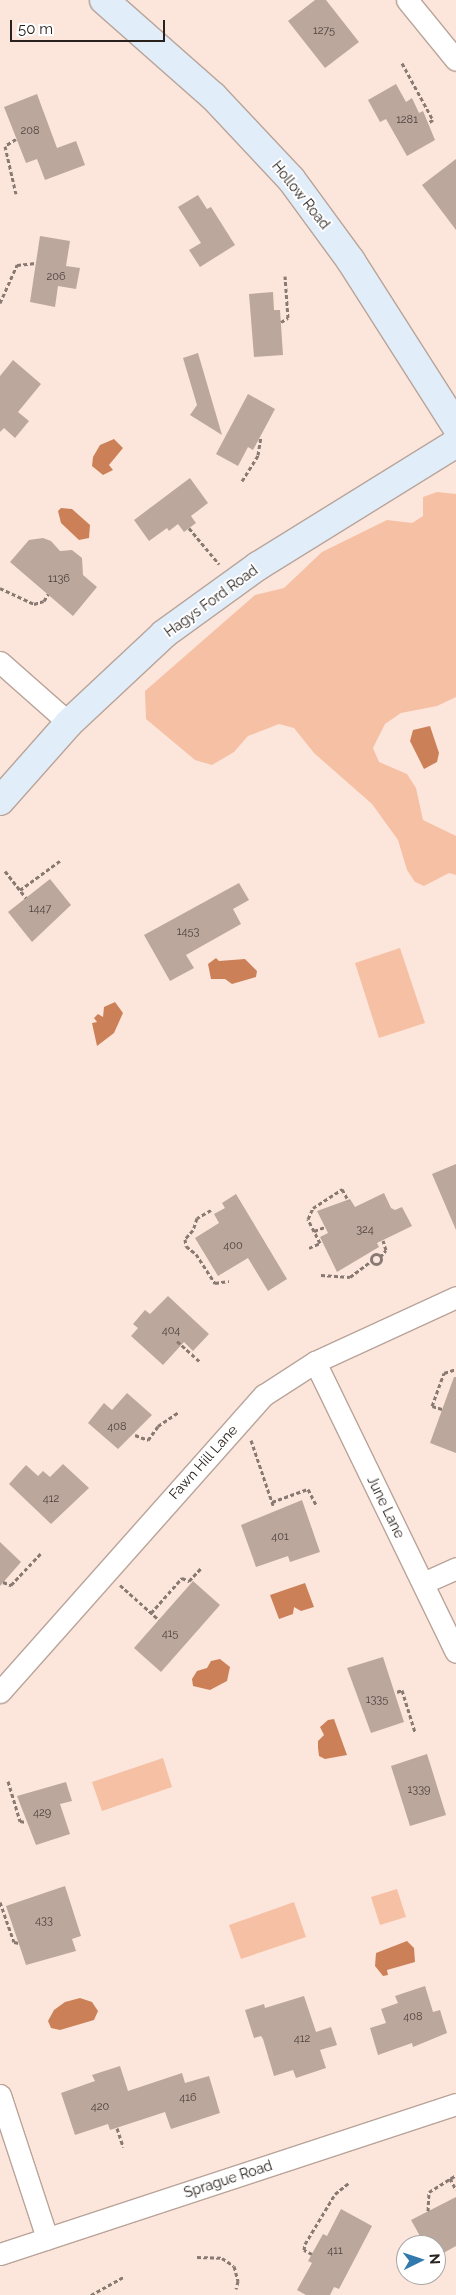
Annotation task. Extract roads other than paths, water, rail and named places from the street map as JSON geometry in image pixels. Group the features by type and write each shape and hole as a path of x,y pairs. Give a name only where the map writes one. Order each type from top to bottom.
{"street":[{"name":"Hollow Road","path":"104,0 213,96 291,179 346,254 456,426"},
{"path":"407,0 456,60"},
{"name":"Hagys Ford Road","path":"0,800 69,723 164,634 235,582 456,442"},
{"path":"0,662 69,723"},
{"name":"Fawn Hill Lane","path":"0,1692 241,1420 281,1382 315,1362 456,1297"},
{"name":"June Lane","path":"315,1362 456,1652"},
{"path":"423,1583 456,1568"},
{"path":"0,2094 47,2238"},
{"name":"Sprague Road","path":"0,2254 456,2104"}]}
